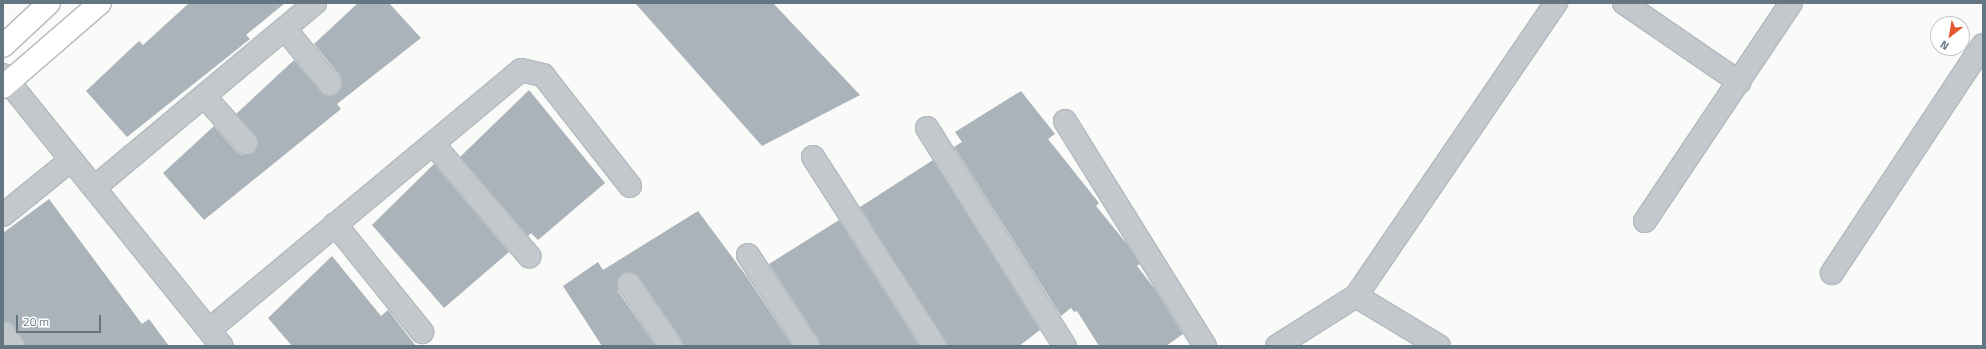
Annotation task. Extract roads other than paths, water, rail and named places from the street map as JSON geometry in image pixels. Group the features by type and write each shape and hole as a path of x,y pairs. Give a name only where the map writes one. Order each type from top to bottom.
{"street":[{"path":"3,46 49,3"},
{"path":"100,3 5,82 95,187 216,338 335,224 434,144 521,70 543,75 630,186"},
{"path":"95,187 315,3"},
{"path":"1278,346 1356,296 1556,3"},
{"path":"1624,3 1739,82"},
{"path":"1645,221 1791,3"},
{"path":"285,29 330,84"},
{"path":"1832,273 1983,45"},
{"path":"204,96 246,143"},
{"path":"1065,121 1205,346"},
{"path":"927,128 1066,346"},
{"path":"434,144 529,256"},
{"path":"812,157 935,346"},
{"path":"3,215 71,160"},
{"path":"335,224 422,332"},
{"path":"748,256 808,346"},
{"path":"629,284 671,346"},
{"path":"1356,296 1439,346"},
{"path":"3,333 13,346"}]}
